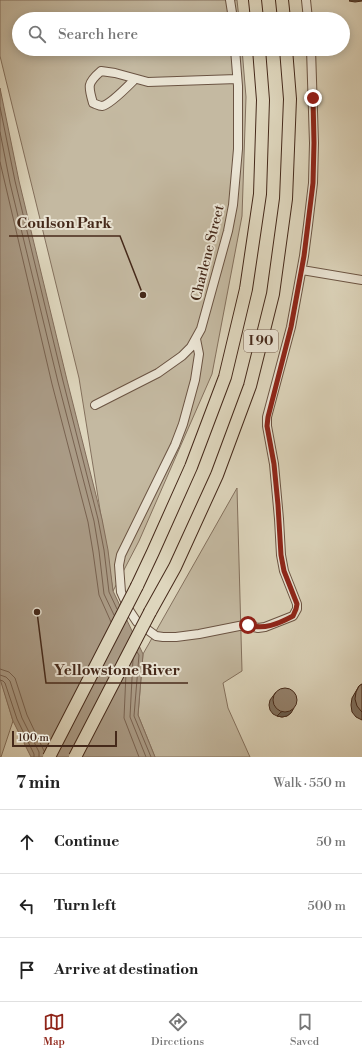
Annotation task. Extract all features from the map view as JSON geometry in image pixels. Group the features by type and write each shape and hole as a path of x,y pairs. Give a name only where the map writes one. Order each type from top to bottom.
{"highway":[{"path":"255,0 256,12"},
{"path":"282,0 283,12"},
{"name":"I 90","path":"48,757 153,552 191,467 225,377 246,289 260,194 263,100 260,56"},
{"name":"I 90","path":"76,757 150,612 175,567 217,475 250,386 273,294 286,199 290,99 287,56"}],"street":[{"path":"230,0 232,12"},
{"path":"306,0 307,12"},
{"name":"Charlene Street","path":"95,405 158,373 182,356 191,347 201,330 228,231 233,205 238,149 235,56"},
{"path":"196,339 198,354 195,380 183,424 175,445 121,554 119,565 121,592 129,610 137,622 156,636 163,637 199,634 244,625 258,628 265,627 293,616 296,609 297,604 284,571 281,555 274,464 267,426 291,327 302,270 308,226 313,183 314,151 311,56"},
{"path":"135,79 113,100 105,105 100,106 93,103 89,90 92,79 101,71 115,73 148,82 237,79"},
{"path":"302,270 362,280"}],"shaded area":[{"path":"0,0 237,0 238,12 12,12 12,56 243,56 246,97 242,216 212,374 139,541 113,591 79,378 0,56"},
{"path":"237,488 242,671 223,683 228,708 250,757 155,757 138,715 143,654"},
{"path":"0,677 13,721 1,757 0,757"}],"water":[{"path":"0,88 19,181 102,519 108,550 113,591 143,654 138,715 155,757 31,757 13,721 0,679"}],"building":[{"path":"362,684 362,712 357,706 355,699 356,692"},
{"path":"285,688 294,691 297,700 294,709 285,712 276,709 273,700 276,691"}],"place":[{"name":"Coulson Park","path":"143,295"},
{"name":"Yellowstone River","path":"37,612"}],"route":[{"path":"248,625 258,628 265,627 287,619 293,616 297,604 284,571 281,555 274,464 267,426 291,327 304,256 313,183 313,98"}]}
